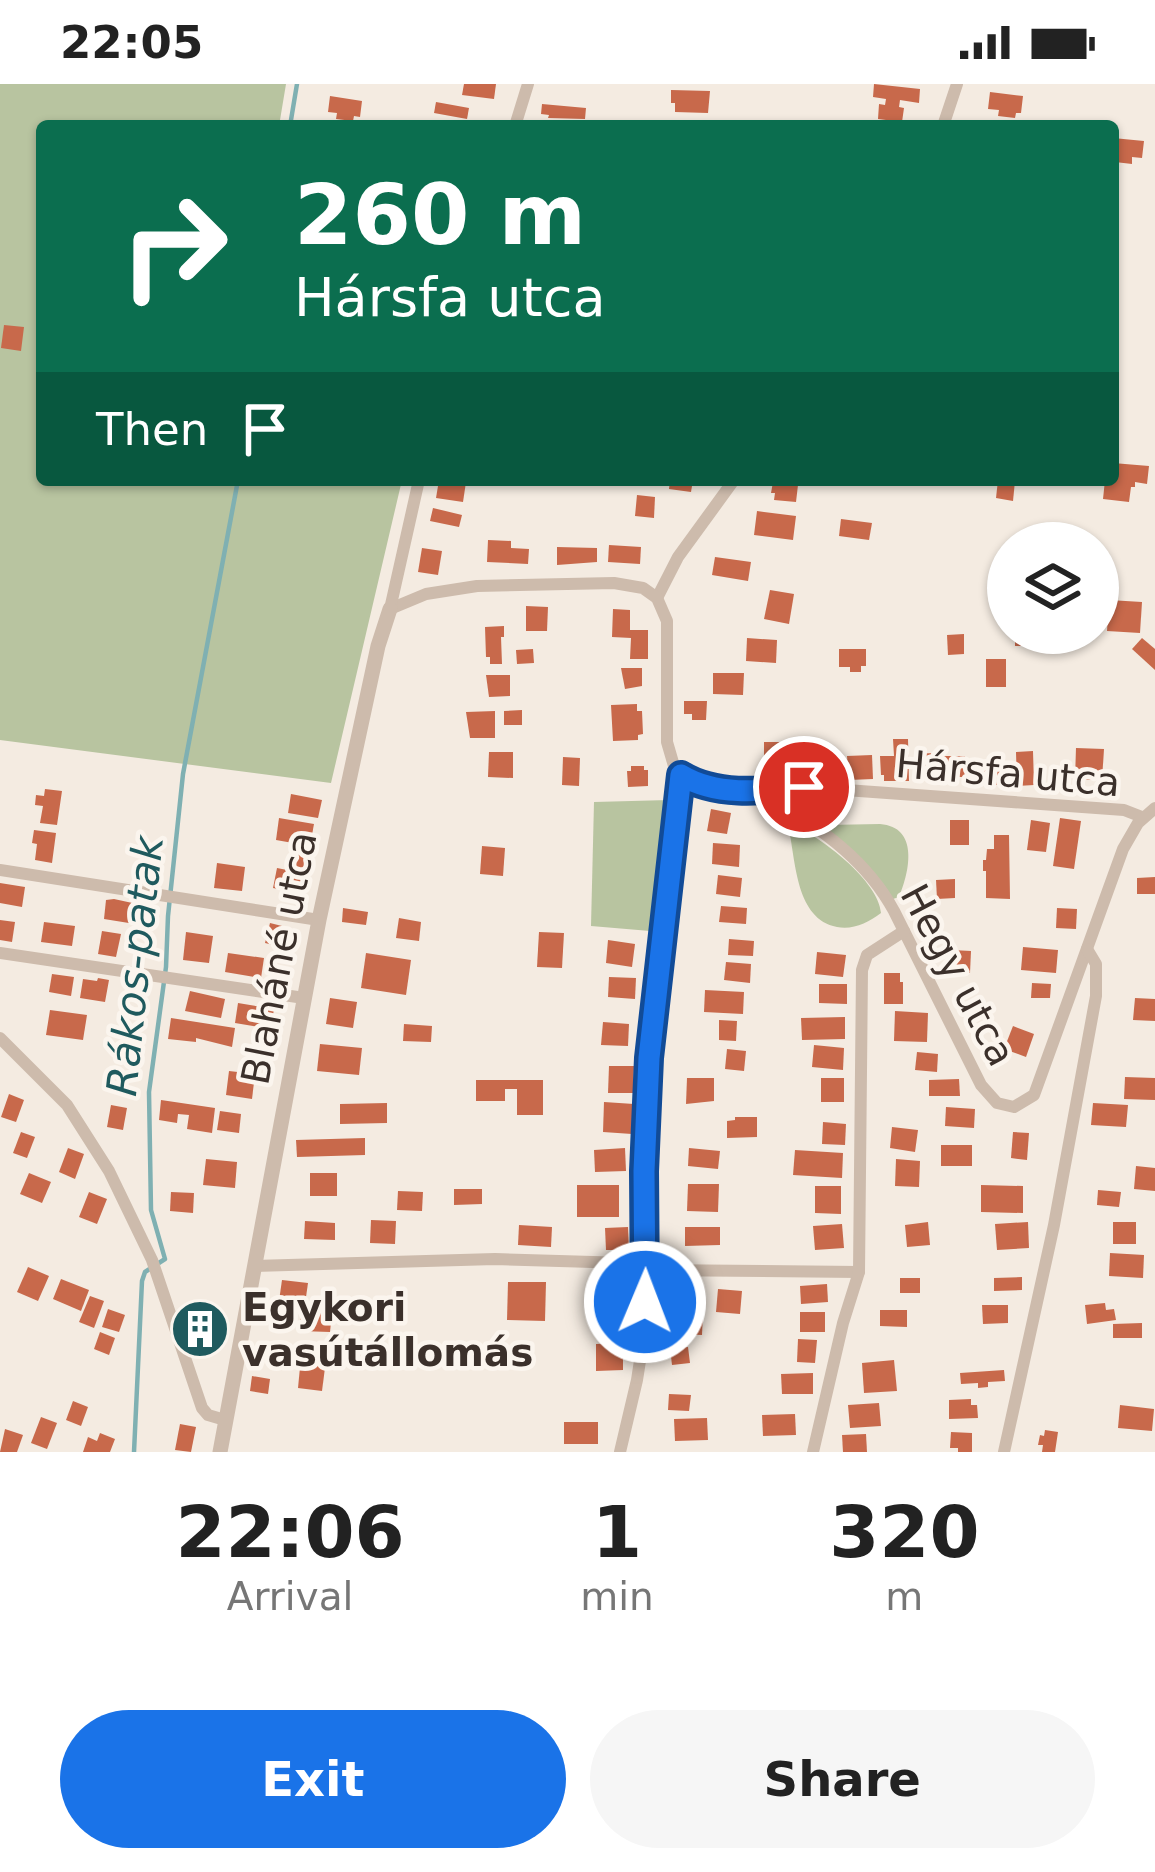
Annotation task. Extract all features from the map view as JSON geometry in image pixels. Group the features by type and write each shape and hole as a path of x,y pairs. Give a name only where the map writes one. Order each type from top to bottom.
{"street":[{"path":"517,120 528,84"},
{"path":"945,120 957,84"},
{"name":"Blaháné utca","path":"220,1452 319,920 418,486"},
{"path":"657,598 678,557 730,486"},
{"path":"390,610 445,590 614,583 643,588 657,598 667,621 667,742 681,775 649,1058 641,1356 620,1452"},
{"name":"Hársfa utca","path":"681,775 704,786 755,793 804,787 879,791 1124,810 1142,818"},
{"name":"Hegy utca","path":"755,793 805,820 864,868 888,899 981,1085 988,1095 1014,1107 1034,1095 1123,849 1142,818 1155,808"},
{"path":"0,870 319,920"},
{"path":"813,1452 859,1272 862,970 867,955 904,932"},
{"path":"1004,1452 1054,1225 1096,996 1096,964 1087,950"},
{"path":"0,952 304,998"},
{"path":"0,1038 77,1119 121,1192 154,1266 202,1408 225,1420"},
{"path":"254,1266 496,1259 628,1264 646,1270 859,1272"}],"green space":[{"path":"0,84 286,84 280,120 36,120 36,486 401,486 331,783 0,740"},
{"path":"669,800 650,931 591,926 594,802"},
{"path":"880,824 901,833 908,852 903,887 893,899 871,870 825,830 827,825"},
{"path":"793,825 860,874 881,913 843,928 813,913 796,873 789,830"}],"building":[{"path":"464,84 496,84 494,99 462,95"},
{"path":"874,84 920,89 919,103 900,100 902,120 878,119 879,104 885,105 886,99 873,97"},
{"path":"671,90 710,91 708,113 675,112"},
{"path":"990,92 1023,96 1021,113 1015,118 998,116 999,110 988,109"},
{"path":"330,96 362,101 360,117 353,120 336,119 337,113 328,112"},
{"path":"436,102 469,108 467,119 434,113"},
{"path":"542,104 586,108 585,119 548,118 541,114"},
{"path":"1119,139 1144,141 1142,158 1132,157 1132,164 1119,162"},
{"path":"4,325 24,327 21,351 1,348"},
{"path":"1119,464 1149,466 1147,484 1135,482 1129,502 1103,499 1104,486 1119,486"},
{"path":"438,486 465,486 463,502 436,498"},
{"path":"669,486 692,486 691,492"},
{"path":"772,486 798,486 796,502 774,500 775,493 771,493"},
{"path":"997,486 1014,486 1013,501 996,498"},
{"path":"637,495 655,497 654,518 635,516"},
{"path":"433,508 462,515 459,527 430,521"},
{"path":"757,511 796,516 793,540 754,535"},
{"path":"841,519 872,523 869,540 839,536"},
{"path":"488,540 511,541 511,548 529,549 528,564 487,562"},
{"path":"609,545 641,547 640,564 608,562"},
{"path":"557,547 597,548 597,562 557,565"},
{"path":"422,548 442,551 438,575 418,572"},
{"path":"715,557 751,562 748,581 712,575"},
{"path":"770,590 794,594 789,624 764,619"},
{"path":"1119,601 1142,602 1140,633 1119,632"},
{"path":"526,606 548,607 547,631 526,631"},
{"path":"613,609 630,610 630,630 648,630 648,659 630,659 631,638 612,637"},
{"path":"504,626 502,664 490,664 485,627"},
{"path":"964,634 964,654 948,655 947,635"},
{"path":"747,638 777,640 776,663 746,661"},
{"path":"1142,638 1155,649 1155,670 1132,649"},
{"path":"533,649 534,663 517,664 516,650"},
{"path":"839,649 866,649 866,666 861,666 861,672 839,667"},
{"path":"986,659 1006,659 1006,687 986,687"},
{"path":"621,668 642,668 642,686 625,689"},
{"path":"713,673 744,673 743,695 713,694"},
{"path":"486,675 510,675 510,696 489,697"},
{"path":"684,701 707,701 706,720 692,720 692,714 684,714"},
{"path":"637,704 643,734 638,740 613,741 611,705"},
{"path":"522,710 522,725 504,725 504,711"},
{"path":"495,711 495,738 470,738 466,712"},
{"path":"893,739 908,739 909,781 884,781 881,775 880,756 894,756"},
{"path":"764,742 789,742 789,772 764,771"},
{"path":"1076,748 1104,749 1102,780 1075,779"},
{"path":"833,749 836,773 809,776 807,751"},
{"path":"1033,751 1034,785 1017,786 1016,752"},
{"path":"489,752 513,752 513,778 488,777"},
{"path":"933,753 934,775 917,775 917,754"},
{"path":"872,755 873,779 849,780 847,756"},
{"path":"944,756 965,756 966,777 945,777"},
{"path":"563,757 580,758 579,786 562,785"},
{"path":"631,766 648,770 648,786 628,787"},
{"path":"984,768 1004,768 1005,785 984,785"},
{"path":"45,789 62,791 57,825 40,823 43,806 35,805 36,795 44,796"},
{"path":"291,794 322,800 318,818 288,813"},
{"path":"711,809 731,813 727,834 707,831"},
{"path":"279,818 314,824 310,846 276,840"},
{"path":"1060,818 1081,821 1074,869 1053,866"},
{"path":"950,820 969,820 969,845 950,845"},
{"path":"1031,820 1050,823 1046,852 1027,850"},
{"path":"34,830 56,833 52,863 35,860"},
{"path":"994,835 1009,835 1010,899 986,898 983,860 987,849 994,849"},
{"path":"713,843 740,845 739,867 712,864"},
{"path":"482,846 505,848 503,876 480,874"},
{"path":"292,851 309,855 306,871 289,867"},
{"path":"217,863 245,867 242,891 214,888"},
{"path":"277,868 307,874 303,894 273,888"},
{"path":"718,875 742,878 740,897 716,894"},
{"path":"1155,877 1155,894 1137,894 1137,878"},
{"path":"955,879 955,898 937,899 936,880"},
{"path":"0,883 25,887 22,907 0,903"},
{"path":"106,900 137,904 135,924 104,919"},
{"path":"721,906 747,908 746,924 719,922"},
{"path":"343,908 368,912 366,925 342,922"},
{"path":"1057,908 1077,909 1076,929 1056,928"},
{"path":"399,918 421,922 419,941 396,938"},
{"path":"0,920 15,922 12,942 0,940"},
{"path":"44,922 75,926 72,946 41,942"},
{"path":"270,923 286,927 282,947 265,943"},
{"path":"102,931 121,934 116,957 98,954"},
{"path":"186,932 213,936 209,963 183,960"},
{"path":"539,932 564,933 562,968 537,967"},
{"path":"729,939 754,941 753,956 728,955"},
{"path":"608,940 635,944 632,967 606,963"},
{"path":"1023,947 1058,950 1056,973 1021,970"},
{"path":"952,950 971,951 970,973 951,972"},
{"path":"817,952 846,955 843,977 815,974"},
{"path":"228,953 264,958 261,978 225,972"},
{"path":"366,953 411,960 406,995 361,988"},
{"path":"726,962 751,964 750,983 724,980"},
{"path":"884,973 900,973 903,1004 884,1004"},
{"path":"52,974 74,977 71,996 49,992"},
{"path":"609,977 636,978 635,999 608,997"},
{"path":"83,979 109,980 105,1002 80,998"},
{"path":"1032,983 1051,984 1050,998 1031,998"},
{"path":"819,984 847,984 847,1004 819,1003"},
{"path":"705,990 744,992 743,1014 704,1012"},
{"path":"190,991 225,999 221,1018 185,1011"},
{"path":"330,998 357,1002 353,1028 326,1024"},
{"path":"1135,998 1155,999 1155,1021 1133,1020"},
{"path":"238,1003 274,1009 271,1029 235,1023"},
{"path":"50,1010 87,1015 83,1040 46,1035"},
{"path":"895,1011 928,1013 927,1042 894,1041"},
{"path":"845,1017 845,1039 802,1040 801,1018"},
{"path":"171,1018 235,1028 232,1047 196,1038 196,1042 168,1039"},
{"path":"719,1020 737,1021 736,1041 719,1040"},
{"path":"603,1022 629,1024 628,1046 601,1045"},
{"path":"404,1024 432,1026 431,1042 403,1041"},
{"path":"1013,1026 1034,1034 1026,1057 1004,1049"},
{"path":"320,1044 362,1048 359,1075 317,1071"},
{"path":"814,1045 844,1048 843,1070 812,1067"},
{"path":"727,1049 746,1051 744,1071 725,1069"},
{"path":"917,1052 938,1054 937,1072 915,1070"},
{"path":"609,1066 634,1066 633,1093 608,1093"},
{"path":"229,1071 255,1074 252,1099 226,1095"},
{"path":"1125,1077 1155,1078 1155,1100 1124,1099"},
{"path":"687,1078 714,1078 714,1101 686,1104"},
{"path":"821,1078 844,1078 844,1102 821,1102"},
{"path":"959,1079 960,1096 929,1096 929,1080"},
{"path":"476,1080 543,1080 543,1115 517,1115 517,1089 505,1089 505,1101 476,1101"},
{"path":"9,1094 24,1100 16,1122 1,1117"},
{"path":"161,1100 215,1108 212,1133 187,1129 189,1115 178,1114 177,1123 159,1120"},
{"path":"604,1102 634,1104 632,1134 603,1132"},
{"path":"387,1103 387,1123 340,1124 340,1104"},
{"path":"1093,1103 1128,1105 1126,1127 1091,1125"},
{"path":"111,1105 127,1108 123,1130 107,1127"},
{"path":"946,1107 975,1109 974,1128 945,1126"},
{"path":"220,1111 241,1114 239,1133 217,1130"},
{"path":"757,1117 757,1137 727,1138 727,1121"},
{"path":"823,1122 846,1124 845,1145 822,1144"},
{"path":"892,1127 918,1130 915,1152 890,1148"},
{"path":"21,1132 35,1137 27,1158 13,1153"},
{"path":"1013,1132 1029,1133 1027,1160 1011,1158"},
{"path":"365,1138 365,1155 297,1157 296,1140"},
{"path":"941,1145 972,1145 972,1166 941,1166"},
{"path":"68,1148 84,1154 75,1179 59,1172"},
{"path":"625,1148 626,1171 595,1172 594,1150"},
{"path":"689,1148 720,1151 718,1169 688,1166"},
{"path":"795,1150 843,1153 842,1178 793,1175"},
{"path":"206,1159 237,1162 235,1188 203,1185"},
{"path":"896,1159 920,1161 919,1187 895,1186"},
{"path":"1136,1166 1155,1168 1155,1191 1134,1189"},
{"path":"29,1173 51,1182 42,1203 20,1194"},
{"path":"310,1173 337,1173 337,1196 310,1196"},
{"path":"688,1184 719,1184 718,1212 687,1211"},
{"path":"577,1185 619,1185 619,1217 577,1217"},
{"path":"981,1185 1023,1186 1023,1213 981,1212"},
{"path":"815,1186 841,1186 841,1214 815,1213"},
{"path":"454,1189 482,1189 482,1204 454,1205"},
{"path":"1098,1190 1121,1192 1119,1207 1097,1205"},
{"path":"398,1191 423,1192 422,1211 397,1210"},
{"path":"89,1192 107,1199 97,1224 79,1217"},
{"path":"171,1192 194,1193 193,1213 170,1211"},
{"path":"371,1220 396,1221 395,1244 370,1243"},
{"path":"305,1221 335,1223 335,1240 304,1239"},
{"path":"928,1222 930,1245 907,1247 905,1225"},
{"path":"1028,1222 1029,1248 997,1250 995,1224"},
{"path":"1113,1222 1136,1222 1136,1244 1113,1244"},
{"path":"842,1224 844,1248 815,1250 813,1226"},
{"path":"519,1225 552,1227 551,1247 518,1245"},
{"path":"628,1227 629,1250 606,1250 605,1228"},
{"path":"685,1227 720,1227 720,1245 685,1246"},
{"path":"1110,1253 1144,1255 1143,1278 1109,1276"},
{"path":"28,1267 49,1276 38,1301 17,1292"},
{"path":"1022,1277 1022,1290 994,1291 994,1278"},
{"path":"900,1278 920,1278 920,1293 900,1293"},
{"path":"61,1279 89,1290 81,1311 53,1299"},
{"path":"282,1280 308,1283 305,1304 279,1301"},
{"path":"508,1282 546,1282 545,1321 507,1320"},
{"path":"827,1284 828,1302 801,1304 800,1286"},
{"path":"598,1288 625,1288 625,1315 599,1315"},
{"path":"718,1289 742,1291 740,1314 716,1312"},
{"path":"90,1296 104,1301 94,1328 79,1322"},
{"name":"Egykori vasútállomás","path":"202,1303 216,1350 198,1354 187,1307"},
{"path":"1105,1303 1106,1310 1114,1309 1116,1320 1087,1324 1085,1305"},
{"path":"982,1305 1008,1305 1008,1323 983,1324"},
{"path":"108,1309 125,1315 119,1332 102,1327"},
{"path":"880,1310 907,1310 907,1327 880,1326"},
{"path":"301,1311 332,1313 330,1332 300,1331"},
{"path":"675,1312 703,1313 702,1335 674,1334"},
{"path":"800,1312 825,1312 825,1332 800,1332"},
{"path":"1142,1323 1142,1338 1113,1338 1113,1324"},
{"path":"100,1332 115,1338 109,1355 94,1349"},
{"path":"798,1339 817,1340 815,1363 797,1362"},
{"path":"623,1343 623,1370 596,1371 596,1344"},
{"path":"688,1347 690,1363 672,1365 670,1348"},
{"path":"301,1357 326,1360 322,1391 298,1388"},
{"path":"894,1360 897,1391 864,1393 862,1363"},
{"path":"1004,1370 1005,1381 988,1382 988,1387 961,1384 960,1373"},
{"path":"813,1373 813,1394 782,1394 781,1374"},
{"path":"252,1376 270,1379 268,1394 250,1391"},
{"path":"669,1394 691,1395 689,1411 668,1410"},
{"path":"971,1399 978,1418 949,1419 949,1400"},
{"path":"73,1401 88,1407 81,1426 66,1420"},
{"path":"879,1403 881,1426 850,1428 848,1405"},
{"path":"1120,1405 1154,1409 1152,1431 1118,1428"},
{"path":"795,1414 796,1435 763,1436 762,1415"},
{"path":"41,1417 57,1423 47,1449 31,1443"},
{"path":"707,1418 708,1440 675,1441 674,1419"},
{"path":"564,1422 598,1422 598,1444 564,1444"},
{"path":"180,1424 196,1427 191,1452 175,1450"},
{"path":"5,1429 23,1435 17,1452 0,1452"},
{"path":"1045,1430 1058,1432 1055,1452 1042,1452 1043,1445 1038,1445"},
{"path":"951,1432 972,1433 972,1452 950,1448"},
{"path":"100,1433 115,1439 110,1452 83,1452 88,1437 97,1441"},
{"path":"866,1434 867,1452 843,1452 842,1435"}],"waterway":[{"name":"Rákos-patak","path":"291,120 297,84"},
{"name":"Rákos-patak","path":"134,1452 142,1281 145,1272 165,1259 151,1210 149,1092 166,967 183,774 237,486"}],"place":[{"name":"Egykori vasútállomás","path":"200,1329"}],"route":[{"path":"645,1302 649,1058 681,775 704,786 755,793 804,787"}]}
